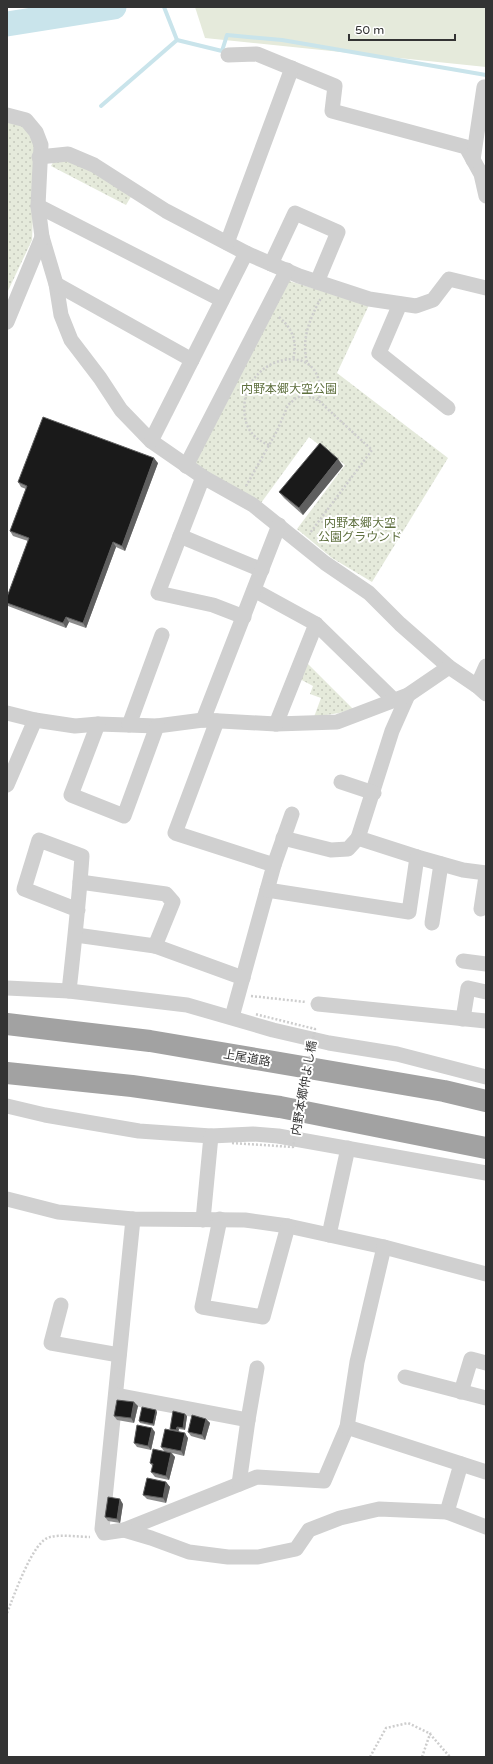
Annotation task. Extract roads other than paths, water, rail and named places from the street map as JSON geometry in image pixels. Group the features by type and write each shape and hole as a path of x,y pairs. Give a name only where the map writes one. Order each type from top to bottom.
{"highway":[{"name":"上尾道路","path":"7,1024 150,1041 444,1091 486,1101"},
{"path":"7,1074 132,1086 280,1107 486,1148"}],"street":[{"path":"228,55 258,54 335,86 332,111 466,147 481,174 486,196"},
{"path":"227,243 292,68"},
{"path":"473,160 484,87"},
{"path":"7,115 26,120 36,132 41,144 38,206 42,236 56,284 61,315 71,340 100,378 121,410 151,441 203,478 253,505 325,563 369,593 400,624 449,667 482,690 486,666"},
{"path":"40,157 68,154 94,165 166,211 246,253 323,284 369,299 416,306 433,300 449,279 486,288"},
{"path":"38,206 222,300"},
{"path":"271,264 295,213 338,232 323,284"},
{"path":"7,322 42,236"},
{"path":"151,441 246,253"},
{"path":"186,466 287,270"},
{"path":"56,284 192,360"},
{"path":"400,304 379,353 448,408"},
{"path":"203,478 158,592 213,605 244,617"},
{"path":"274,865 175,833 244,617 279,525"},
{"path":"180,536 262,570"},
{"path":"254,590 316,624 401,698"},
{"path":"276,724 316,624"},
{"path":"129,725 162,635"},
{"path":"7,713 35,720 75,726 98,724 157,726 210,721 276,724 337,722 401,698 449,667"},
{"path":"283,838 331,850 348,849 358,838 374,793 401,698"},
{"path":"7,784 35,720"},
{"path":"98,724 71,795 124,816 157,726"},
{"path":"341,782 374,793"},
{"path":"232,1018 274,865 292,814"},
{"path":"358,838 463,870 486,874 481,909"},
{"path":"69,991 76,935 78,910 82,856 39,840 24,889 78,910"},
{"path":"267,890 409,912 417,856"},
{"path":"432,923 442,864"},
{"path":"80,882 166,894 173,902 155,946"},
{"path":"76,935 155,946 243,978"},
{"path":"463,961 486,964"},
{"path":"7,988 69,991 187,1005 273,1030 329,1043 397,1054 486,1077"},
{"path":"463,1019 468,988 486,992"},
{"path":"318,1004 486,1021"},
{"path":"7,1106 45,1115 139,1131 211,1136 252,1134 278,1136 486,1173"},
{"path":"203,1220 211,1136"},
{"path":"329,1235 348,1148"},
{"path":"7,1199 58,1212 133,1219 245,1220 288,1226 384,1247 486,1274"},
{"path":"133,1219 102,1529 104,1533 124,1530 257,1477 324,1481 347,1427 357,1362 384,1247"},
{"path":"220,1219 202,1307 263,1317 288,1226"},
{"path":"61,1306 51,1343 119,1355"},
{"path":"461,1392 471,1359 486,1364"},
{"path":"240,1484 248,1420 257,1368"},
{"path":"405,1377 486,1398"},
{"path":"116,1395 248,1420"},
{"path":"347,1427 486,1472"},
{"path":"447,1512 461,1464"},
{"path":"124,1530 189,1552 228,1557 258,1558 296,1549 310,1530 340,1518 379,1509 447,1512 486,1527"}],"waterway":[{"path":"7,24 114,7"},
{"path":"164,7 177,40 222,51 227,35 282,40 486,75"},
{"path":"101,106 177,40"}],"park label":[{"name":"内野本郷大空公園","path":"289,389"},
{"name":"内野本郷大空 公園グラウンド","path":"360,530"}]}
